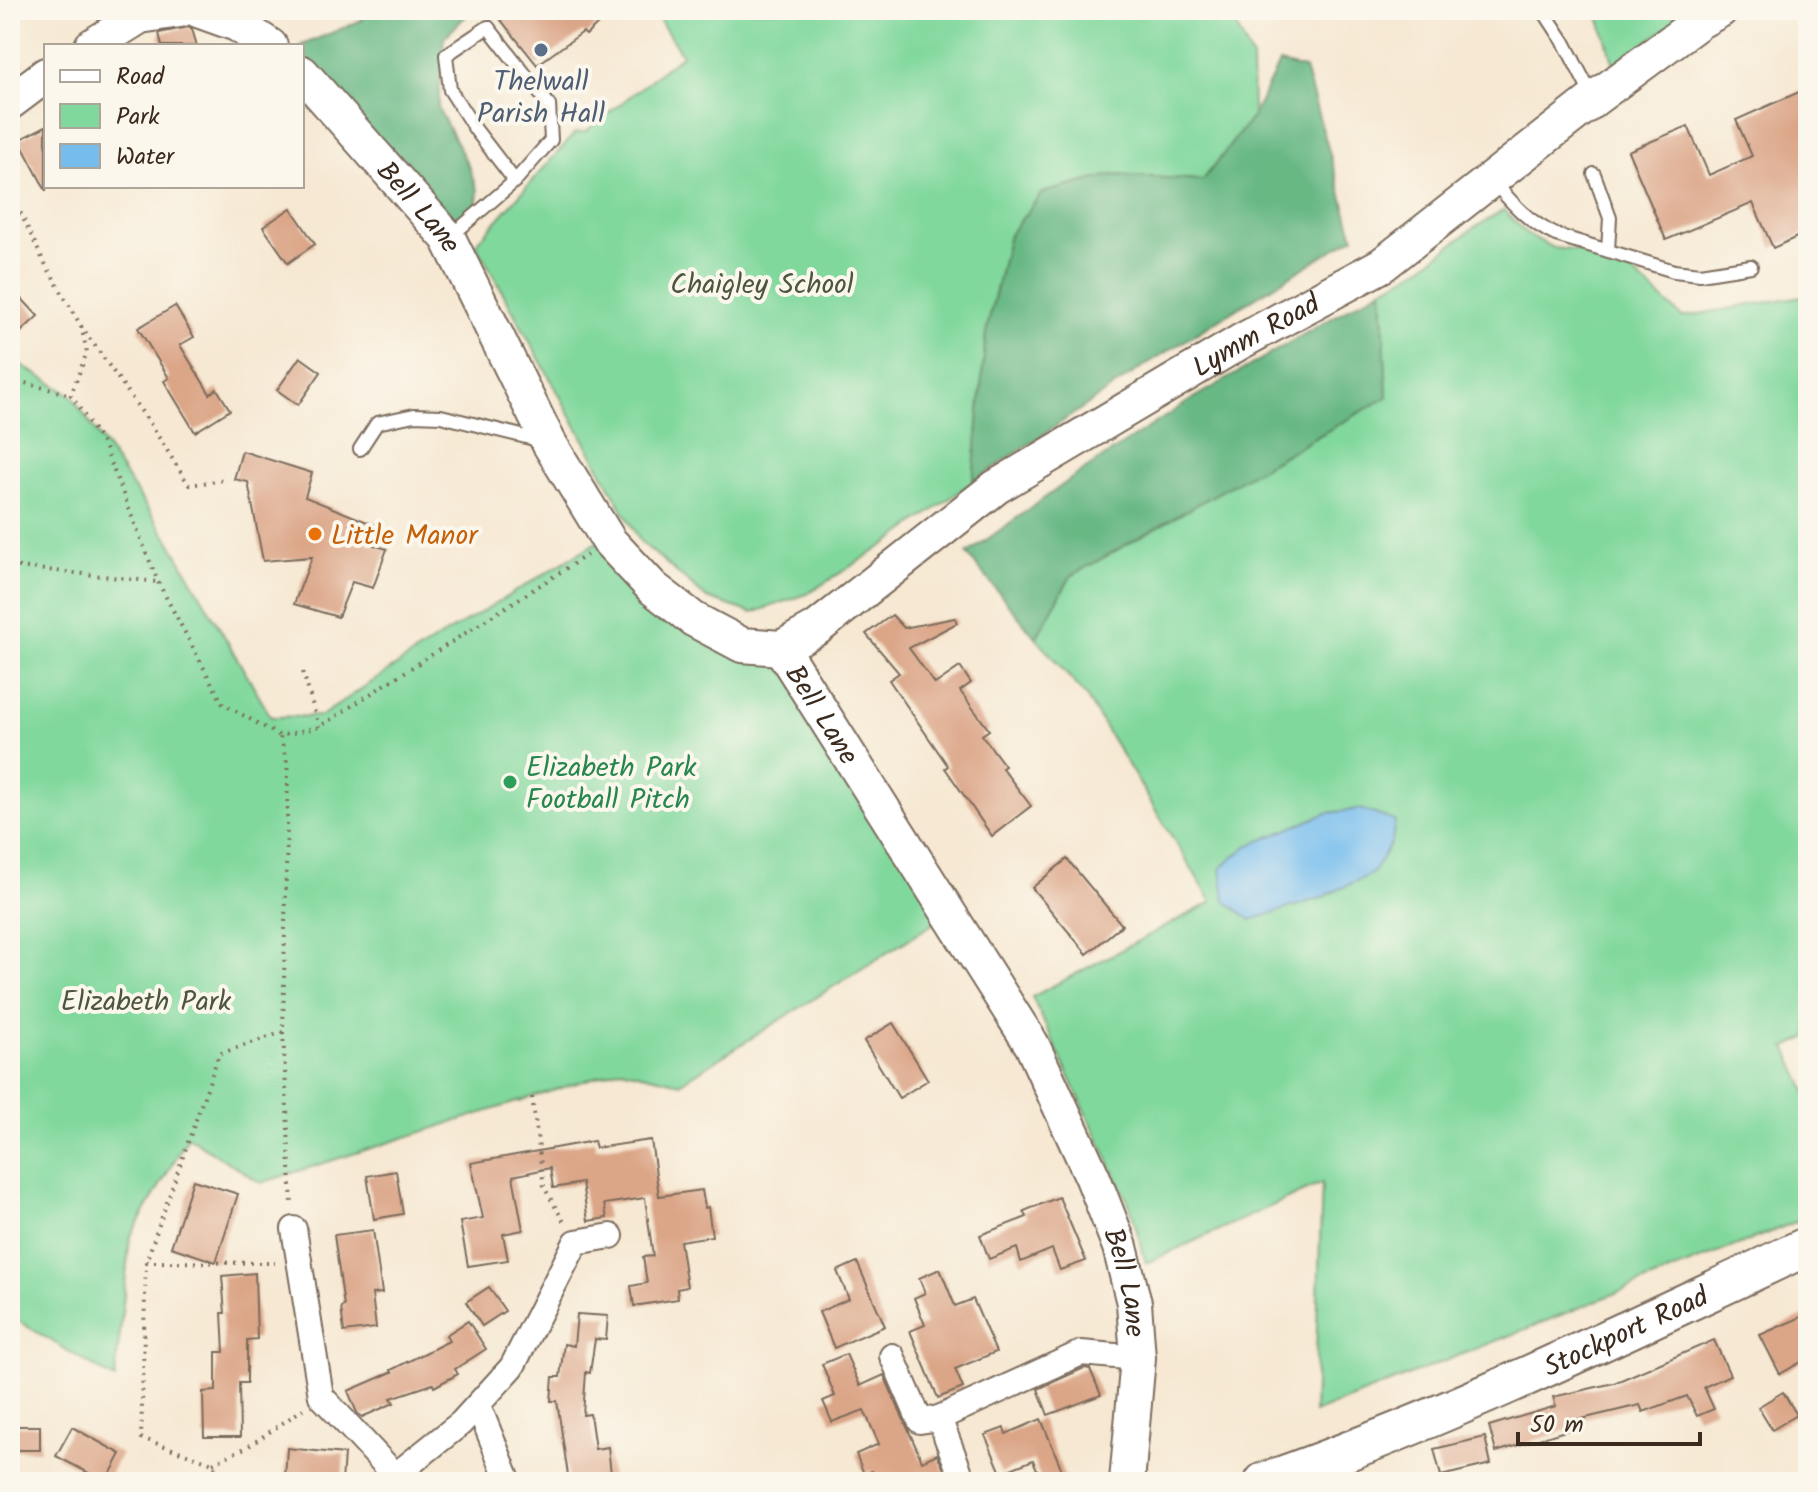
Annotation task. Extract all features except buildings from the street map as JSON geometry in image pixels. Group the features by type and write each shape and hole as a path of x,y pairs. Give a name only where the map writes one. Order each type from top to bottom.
{"main road":[{"path":"95,44 139,13 180,10"},
{"path":"198,10 237,24 267,44"},
{"name":"Lymm Road","path":"781,648 817,628 996,487 1240,342 1382,265 1594,99 1700,21 1720,10"},
{"name":"Bell Lane","path":"304,75 448,238 549,443 609,541 653,588 693,619 742,645 781,648 1032,1045 1093,1178 1120,1247 1134,1303 1138,1358 1127,1482"},
{"path":"10,102 44,76"},
{"name":"Stockport Road","path":"1264,1482 1464,1405 1808,1246"}],"street":[{"path":"294,1229 321,1396 390,1478 461,1423 512,1367 576,1242 611,1236"},
{"path":"892,1356 920,1421 939,1418 1081,1353 1138,1358"},
{"path":"478,1405 509,1482"},
{"path":"939,1418 959,1470"}],"lane":[{"path":"1543,10 1594,99"},
{"path":"448,238 515,181 551,140 549,105 488,27 446,55 450,90 515,181"},
{"path":"1594,174 1610,218 1608,250"},
{"path":"1491,179 1521,214 1540,227 1608,250 1674,271 1700,274 1751,266"},
{"path":"360,449 377,423 414,415 441,416 549,443"}],"path":[{"path":"10,191 42,258 81,326 189,485 224,480"},
{"path":"71,395 87,352 81,326"},
{"path":"10,379 71,395 104,446 158,582 223,704 280,736 319,727 609,541"},
{"path":"10,566 158,582"},
{"path":"303,672 319,727"},
{"path":"280,736 288,766 283,1032 294,1229"},
{"path":"223,1482 213,1463 141,1438 146,1262 219,1054 283,1032"},
{"path":"532,1097 544,1187 576,1242"},
{"path":"146,1262 300,1263"},
{"path":"213,1463 249,1446 321,1396"}],"green space":[{"path":"362,10 472,10 444,38 438,108 478,191 476,212 458,224 345,128 304,57 304,44 362,20"},
{"name":"Chaigley School","path":"653,10 1228,10 1252,58 1253,116 1203,180 1112,175 1042,193 1009,235 986,333 973,482 889,542 807,594 752,613 707,598 640,541 476,244 575,133 585,132 682,55"},
{"path":"1597,10 1692,10 1614,65"},
{"path":"1279,63 1305,69 1354,237 1150,362 973,482 986,333 1009,235 1042,193 1112,175 1203,180 1253,116"},
{"path":"1504,210 1528,235 1554,248 1581,251 1629,269 1682,317 1808,295 1808,1037 1786,1047 1808,1095 1808,1217 1314,1413 1322,1183 1146,1263 1130,1206 1032,997 1212,902 1087,698 1036,638 1071,576 1387,397 1382,289 1419,269"},
{"path":"1382,289 1387,397 1071,576 1036,638 967,554 1075,476 1189,401"},
{"name":"Elizabeth Park","path":"10,358 71,395 170,542 271,717 321,716 432,642 597,542 649,601 795,654 944,917 680,1083 621,1069 261,1183 188,1137 130,1237 115,1379 10,1316"}],"water":[{"path":"1360,809 1395,821 1392,841 1373,873 1321,898 1251,920 1225,901 1221,868 1247,846 1327,813"}],"place":[{"name":"Thelwall Parish Hall","path":"541,50"},
{"name":"Little Manor","path":"315,534"},
{"name":"Elizabeth Park Football Pitch","path":"510,782"}]}
